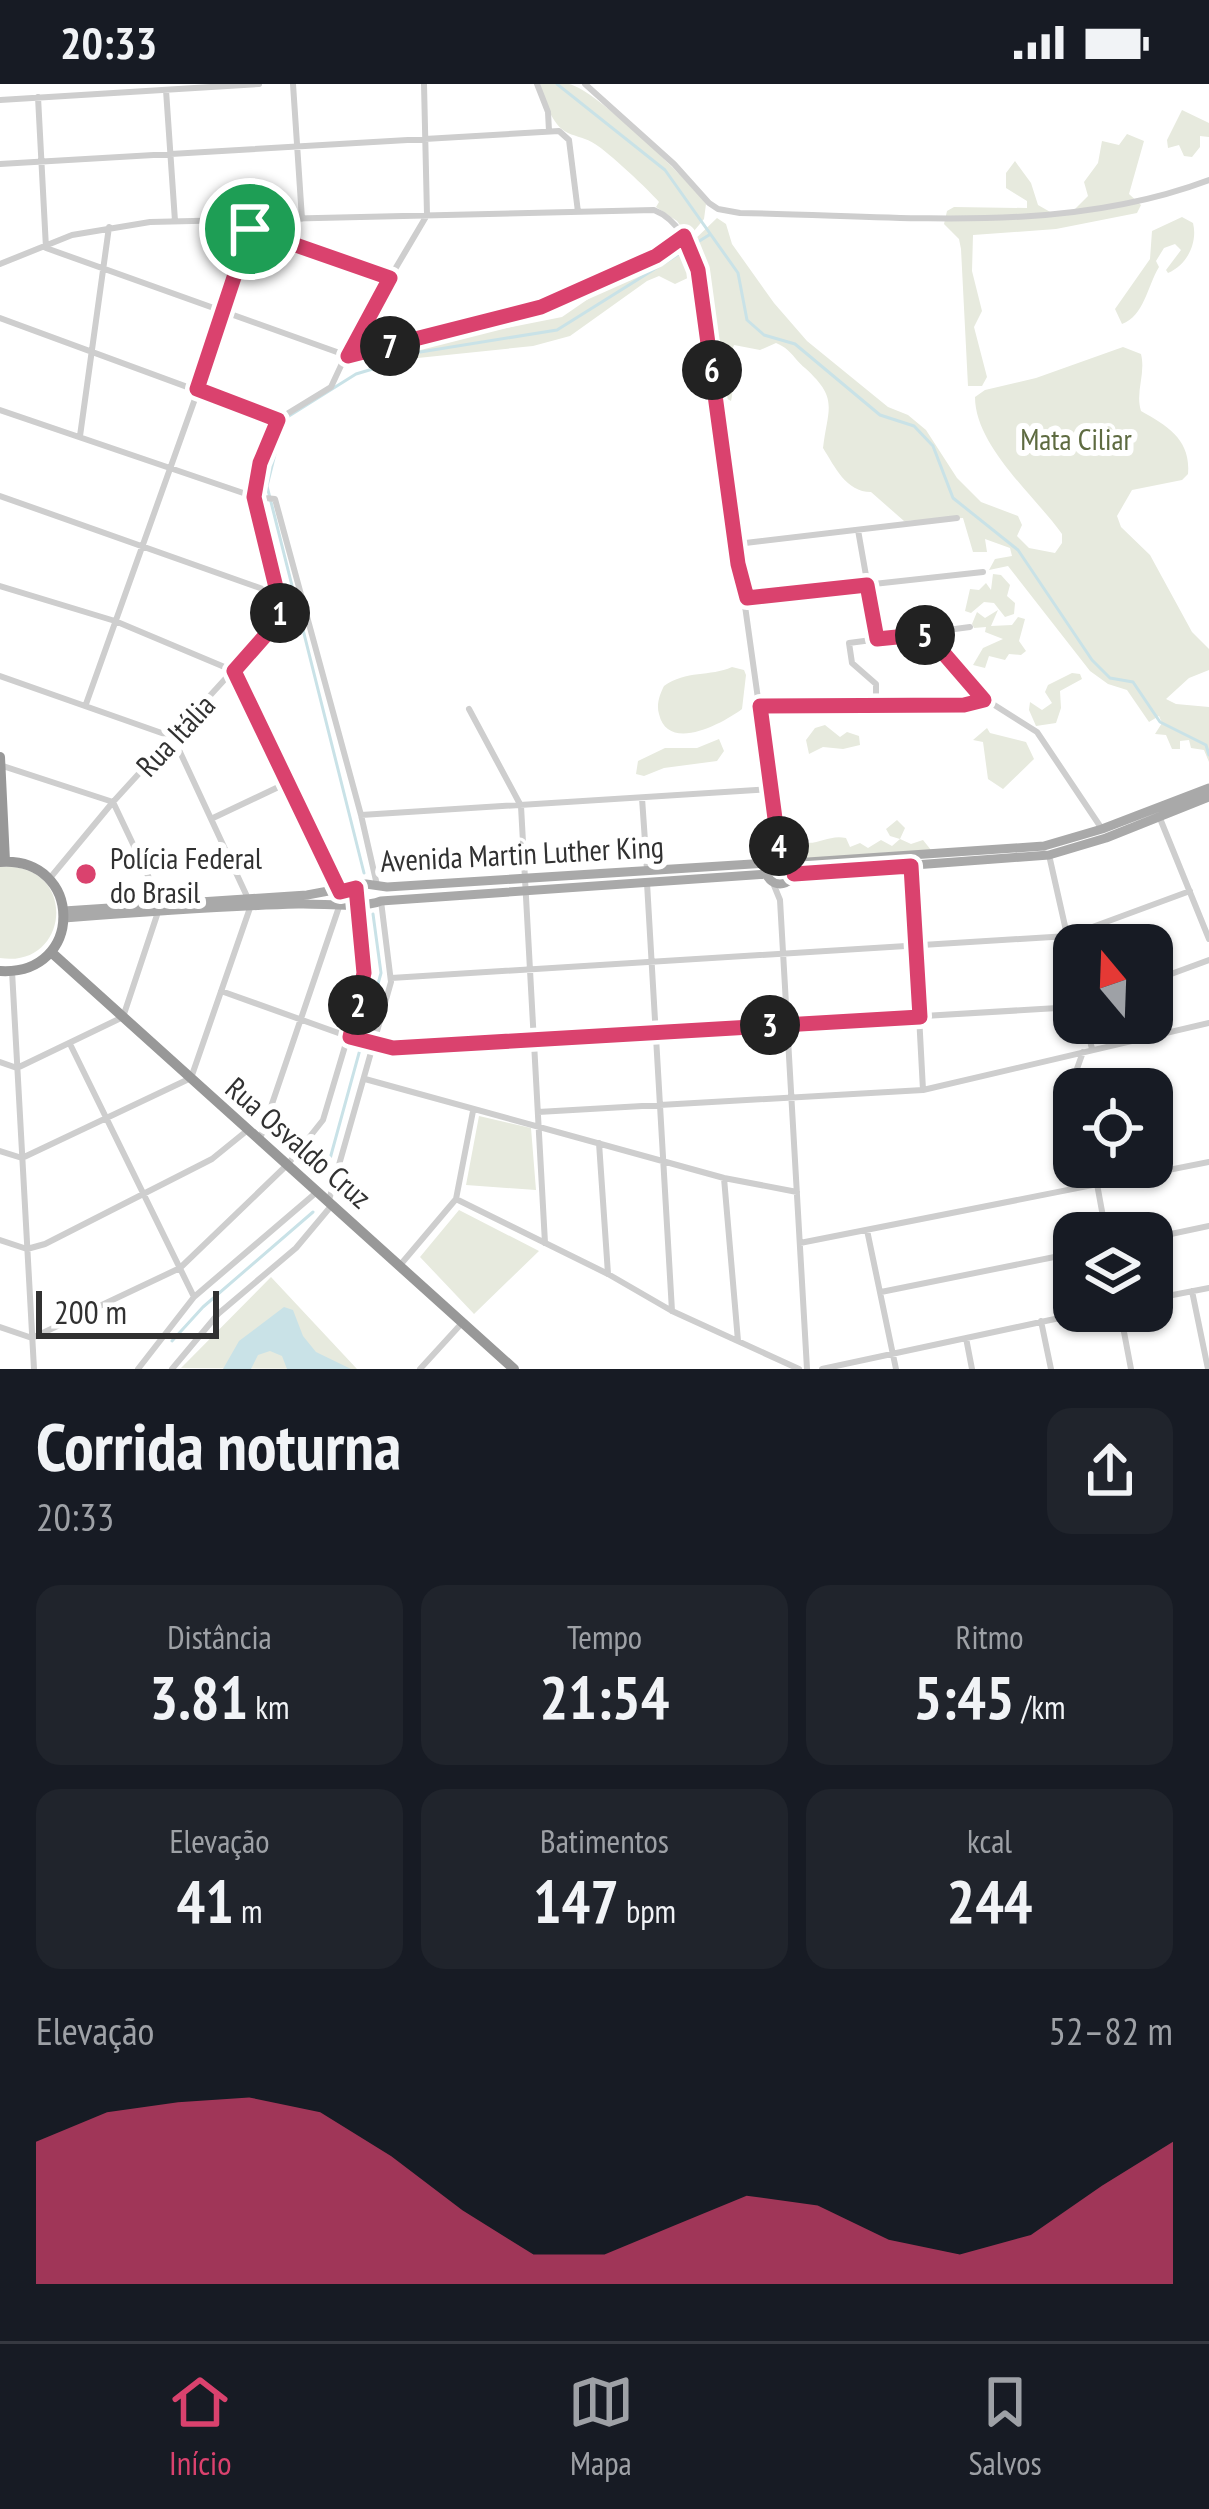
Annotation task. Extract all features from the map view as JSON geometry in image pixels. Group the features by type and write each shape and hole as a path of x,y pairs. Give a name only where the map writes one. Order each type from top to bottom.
{"highway":[{"path":"0,762 3,862 37,868 50,879 64,915 51,952 33,966 6,971"},
{"name":"Rua Osvaldo Cruz","path":"51,952 514,1369"}],"main road":[{"name":"Avenida Martin Luther King","path":"780,873 1049,855 1209,788"},
{"name":"Avenida Martin Luther King","path":"64,915 340,897 368,905 447,890 647,876 911,866 1010,855 1104,833 1209,797"},
{"path":"780,856 780,873"},
{"name":"Avenida Martin Luther King","path":"340,897 376,885 447,890"},
{"path":"376,885 381,901"},
{"path":"356,888 357,903"}],"street":[{"path":"0,100 259,84"},
{"path":"293,84 302,219"},
{"path":"0,496 277,594 260,463 278,420 331,387 427,215 424,84"},
{"path":"537,84 548,112 549,131"},
{"path":"585,84 674,164 709,203 740,213 1035,217 1125,206 1209,180"},
{"path":"166,90 175,221"},
{"path":"38,97 46,248"},
{"path":"0,164 564,132 578,212"},
{"path":"0,264 72,235 175,221 252,224 654,210 670,218 684,236 698,270 780,856"},
{"path":"252,224 390,278"},
{"path":"86,704 226,312 252,224"},
{"path":"80,436 110,227"},
{"path":"46,248 348,356 541,307 656,256 684,236"},
{"path":"0,318 278,420"},
{"path":"0,410 279,504 362,815 376,885"},
{"path":"736,544 957,518"},
{"path":"858,530 877,639"},
{"path":"747,598 983,572"},
{"path":"0,586 115,621 234,671 289,782 340,897 260,1139"},
{"name":"Rua Itália","path":"50,879 113,802 278,621 277,594"},
{"path":"876,705 876,684 852,663 848,650 854,641 970,627"},
{"path":"927,634 984,700 1037,732 1104,833"},
{"path":"0,676 173,737 250,902 191,1078 22,1158 0,1151"},
{"path":"760,706 964,705 984,700"},
{"path":"470,709 521,806 545,1243"},
{"path":"0,762 113,802 160,906 123,1017 17,1068 0,1061"},
{"path":"213,818 289,782"},
{"path":"362,815 772,789"},
{"path":"643,798 672,1311"},
{"path":"1159,816 1209,939"},
{"path":"1049,855 1065,924"},
{"path":"911,866 922,1090"},
{"path":"456,1199 672,1311 803,1369 780,873"},
{"path":"1101,924 1190,891"},
{"path":"174,1368 218,1314 296,1248 331,1202 391,978 381,901"},
{"path":"0,1327 32,1338 180,1268 288,1164 323,1120 354,1038 363,986 357,903"},
{"path":"391,978 1053,937"},
{"path":"1173,973 1209,960"},
{"path":"6,971 17,1068 34,1369"},
{"path":"221,991 393,1048 1053,1008"},
{"path":"538,1112 922,1090 1209,1023"},
{"path":"70,1044 194,1297"},
{"path":"1080,1068 1088,1044"},
{"path":"365,1079 724,1178 797,1192"},
{"path":"401,1264 456,1199 473,1111"},
{"path":"0,1240 27,1250 212,1160 249,1129"},
{"path":"599,1143 608,1274"},
{"path":"1173,1169 1209,1162"},
{"path":"724,1178 738,1341"},
{"path":"800,1243 1080,1188"},
{"path":"138,1369 194,1297 318,1190"},
{"path":"1173,1234 1209,1226"},
{"path":"868,1230 896,1369"},
{"path":"881,1292 1053,1257"},
{"path":"1173,1295 1209,1288"},
{"path":"1192,1291 1208,1369"},
{"path":"823,1369 1053,1319"},
{"path":"420,1369 463,1321"},
{"path":"1041,1321 1051,1369"},
{"path":"1124,1332 1131,1369"},
{"path":"966,1338 972,1369"}],"green space":[{"path":"540,84 569,84 582,90 681,176 706,204 704,219 689,237 609,154 557,124"},
{"path":"1182,110 1209,123 1209,137 1200,136 1200,147 1192,157 1184,156 1179,145 1168,148 1167,140"},
{"path":"1127,134 1144,141 1129,194 1141,205 1137,213 1056,229 973,235 972,271 982,311 974,327 987,377 982,386 968,386 961,249 959,239 944,224 947,211 954,207 1027,208 1027,201 1006,188 1006,173 1015,161 1031,183 1038,205 1052,213 1073,211 1088,196 1084,182 1098,163 1102,141 1119,145"},
{"path":"1182,217 1193,223 1190,252 1168,273 1181,250 1175,244 1164,248 1140,308 1122,324 1115,309 1150,259 1152,231"},
{"name":"Mata Ciliar","path":"717,218 726,224 732,244 774,303 807,341 888,407 926,430 957,478 981,502 1018,516 1022,525 1017,536 1029,548 1055,553 1062,534 995,452 975,397 1123,347 1141,354 1141,411 1182,443 1188,474 1182,480 1132,490 1117,516 1121,527 1150,555 1192,632 1209,649 1209,670 1189,678 1166,699 1209,707 1209,762 1204,750 1191,748 1189,740 1180,741 1180,749 1172,749 1166,735 1155,734 1162,723 1159,716 1149,722 1127,690 1090,671 1008,566 989,570 995,559 1012,556 1010,548 985,539 987,552 973,552 963,518 904,521 871,492 848,483 823,448 827,396 785,348 776,343 760,350 734,345 731,401 722,396 713,322 705,303 705,271 690,244"},
{"path":"679,255 694,275 675,284 659,276 647,281 570,336 533,346 408,359 396,368 375,369 377,350 387,342 410,347 562,317 610,284"},
{"path":"993,574 1010,585 1007,596 1015,603 1014,614 1005,617 994,603 984,602 971,613 965,611 970,589 979,590 986,583 991,590"},
{"path":"998,610 991,626 1025,619 1019,641 1026,651 1009,654 1005,660 989,656 985,668 973,665 983,648 1003,639 985,632 986,627 974,628 977,612 985,618"},
{"path":"732,667 746,675 742,709 698,731 673,732 664,726 658,707 664,686"},
{"path":"1072,673 1082,679 1060,691 1056,723 1036,726 1030,702 1042,710 1052,703 1045,692 1048,685"},
{"path":"825,725 840,737 847,732 859,736 860,745 823,747 809,754 806,740 815,728"},
{"path":"987,728 990,733 1026,742 1034,759 1003,789 988,779 983,742 973,740"},
{"path":"719,739 724,751 717,761 636,774 638,761 665,748 697,748"},
{"path":"897,820 905,828 900,839 886,829"},
{"path":"840,837 850,847 860,843 868,848 881,840 892,846 900,839 911,844 923,840 931,850 795,859 793,854 802,842"},
{"path":"0,867 26,870 43,880 53,896 52,932 41,948 24,957 0,958"},
{"path":"479,1116 531,1128 536,1190 466,1185"},
{"path":"459,1210 539,1251 474,1314 420,1257"},
{"path":"271,1277 357,1369 181,1368"}],"water":[{"path":"284,1307 293,1310 303,1336 316,1352 351,1369 287,1369 282,1356 270,1351 258,1355 251,1369 223,1369 239,1341"}],"waterway":[{"path":"557,84 665,170 738,273 747,320 764,335 795,344 880,415 914,426 933,446 953,498 1018,550 1092,660 1110,678 1133,682 1160,722 1206,745 1209,755"},
{"path":"364,873 267,486 282,426 289,416 356,374 408,354 557,330 709,235"},
{"path":"325,1177 381,973 373,914"},
{"path":"172,1341 203,1307 313,1212"}],"place":[{"name":"Polícia Federal do Brasil","path":"86,874"}],"route":[{"path":"250,229 390,278 348,356 541,307 656,256 684,236 698,270 738,564 747,598 867,585 877,639 927,634 984,700 964,705 760,706 780,856 793,863 794,874 911,866 920,1017 393,1048 350,1037 364,973 356,888 340,892 234,671 278,621 281,608 254,497 256,473 278,420 197,389 250,229"}]}
